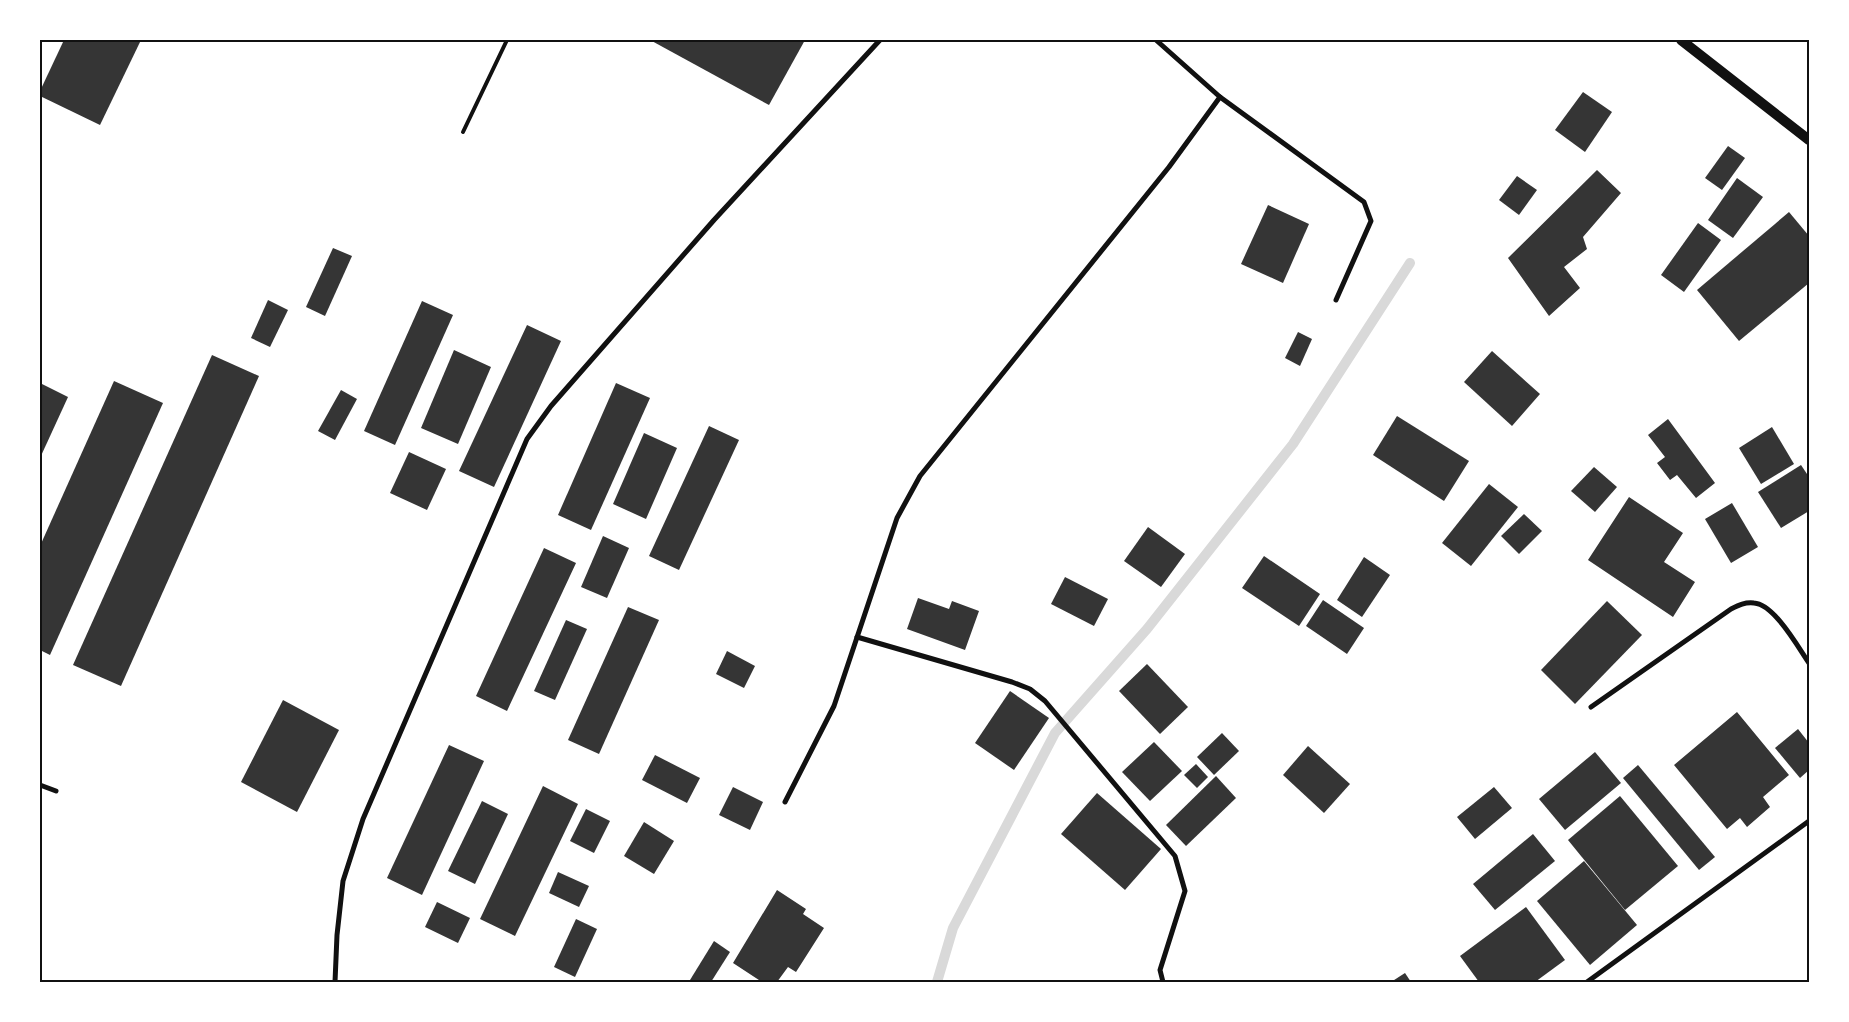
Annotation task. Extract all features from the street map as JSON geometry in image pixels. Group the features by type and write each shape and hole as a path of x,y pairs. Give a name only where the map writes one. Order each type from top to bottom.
{"main road":[{"path":"1684,41 1809,140"}],"street":[{"path":"335,982 337,935 343,881 363,819 527,439 552,406 658,283 880,40"},
{"path":"1156,40 1220,97 1364,202 1370,222 1336,300"},
{"path":"786,802 834,706 897,518 920,476 1169,167 1220,97"},
{"path":"1591,707 1731,609 1742,604 1756,602 1767,608 1809,663"},
{"path":"857,637 1012,682 1030,690 1045,701 1175,856 1185,891 1160,970 1163,982"},
{"path":"40,785 56,791"},
{"path":"1587,982 1809,821"}],"lane":[{"path":"463,132 507,40"}],"building":[{"path":"64,40 141,40 100,125 40,96 40,91"},
{"path":"650,40 805,40 769,105"},
{"path":"1583,92 1612,112 1585,152 1555,130"},
{"path":"1728,146 1745,158 1722,190 1705,178"},
{"path":"1597,170 1621,193 1583,237 1587,249 1564,267 1580,288 1549,316 1508,258"},
{"path":"1517,176 1537,190 1519,215 1499,200"},
{"path":"1737,178 1763,197 1733,238 1708,220"},
{"path":"1268,205 1309,224 1283,283 1241,264"},
{"path":"1789,212 1809,236 1809,283 1739,341 1697,290"},
{"path":"1698,223 1721,240 1684,292 1661,275"},
{"path":"333,248 352,256 325,316 306,307"},
{"path":"268,300 288,310 270,347 251,338"},
{"path":"422,301 453,315 395,445 364,431"},
{"path":"527,325 561,341 494,487 459,471"},
{"path":"1298,332 1312,339 1300,366 1285,358"},
{"path":"454,350 491,367 458,444 421,428"},
{"path":"1492,351 1540,394 1512,426 1464,382"},
{"path":"212,355 259,376 121,686 73,665"},
{"path":"114,381 163,403 50,655 40,650 40,546"},
{"path":"40,383 68,397 40,458"},
{"path":"616,383 650,398 591,530 558,515"},
{"path":"341,390 357,399 335,440 318,431"},
{"path":"1397,416 1469,461 1444,501 1373,455"},
{"path":"1668,419 1715,483 1696,498 1677,475 1670,480 1657,463 1665,457 1648,435"},
{"path":"709,426 739,440 679,570 649,556"},
{"path":"1772,427 1794,464 1761,484 1739,448"},
{"path":"644,433 677,448 646,519 613,504"},
{"path":"409,452 446,469 427,510 390,493"},
{"path":"1801,465 1809,477 1809,511 1781,528 1758,492"},
{"path":"1594,467 1617,487 1595,512 1571,491"},
{"path":"1489,484 1518,507 1471,566 1442,543"},
{"path":"1629,497 1683,533 1664,562 1695,582 1673,617 1588,560"},
{"path":"1732,503 1758,547 1731,563 1705,519"},
{"path":"1524,514 1542,531 1519,554 1501,536"},
{"path":"1148,527 1185,554 1161,587 1124,561"},
{"path":"603,536 629,548 607,598 581,587"},
{"path":"544,548 576,563 507,711 476,696"},
{"path":"1264,556 1320,594 1299,626 1242,588"},
{"path":"1364,557 1390,575 1362,617 1337,600"},
{"path":"1065,577 1108,599 1094,626 1051,604"},
{"path":"918,598 949,609 952,601 979,611 965,650 907,629"},
{"path":"1323,600 1364,628 1347,654 1306,626"},
{"path":"1607,601 1642,635 1575,704 1541,670"},
{"path":"628,607 659,620 599,754 568,740"},
{"path":"566,620 587,629 555,700 534,691"},
{"path":"727,651 755,666 744,688 716,674"},
{"path":"1147,664 1188,707 1160,734 1119,691"},
{"path":"1010,691 1049,718 1014,770 975,743"},
{"path":"283,700 339,730 297,812 241,782"},
{"path":"1737,712 1789,775 1763,797 1770,807 1747,827 1740,818 1727,829 1674,765"},
{"path":"1798,729 1809,743 1809,770 1800,778 1775,748"},
{"path":"1222,733 1239,751 1214,775 1197,757"},
{"path":"1154,742 1182,771 1150,801 1122,772"},
{"path":"449,745 484,761 422,895 387,878"},
{"path":"1308,746 1350,784 1324,813 1283,775"},
{"path":"1595,752 1621,783 1565,830 1539,799"},
{"path":"655,755 700,778 687,803 642,780"},
{"path":"1196,764 1208,777 1197,788 1184,775"},
{"path":"1638,765 1715,857 1699,870 1623,778"},
{"path":"1216,776 1236,798 1186,846 1166,825"},
{"path":"543,786 578,804 515,936 480,919"},
{"path":"733,787 763,802 750,830 719,815"},
{"path":"1494,787 1512,808 1475,839 1457,817"},
{"path":"1097,793 1161,849 1125,890 1061,834"},
{"path":"1620,796 1678,866 1625,910 1568,840"},
{"path":"482,801 508,814 475,884 448,871"},
{"path":"586,809 610,821 594,853 570,841"},
{"path":"644,822 674,841 654,874 624,856"},
{"path":"1533,834 1555,861 1495,910 1473,884"},
{"path":"1584,861 1637,925 1590,965 1537,901"},
{"path":"558,872 589,886 579,907 549,893"},
{"path":"777,890 806,909 803,914 824,928 796,972 788,967 777,982 762,982 733,963"},
{"path":"437,902 470,918 458,943 425,927"},
{"path":"1526,907 1565,960 1535,982 1479,982 1460,956"},
{"path":"576,919 597,929 575,977 554,967"},
{"path":"714,941 730,952 711,982 693,982 690,980"},
{"path":"1405,973 1411,982 1391,982"}],"waterway":[{"path":"937,982 953,928 1055,733 1147,629 1293,444 1410,263"}]}
